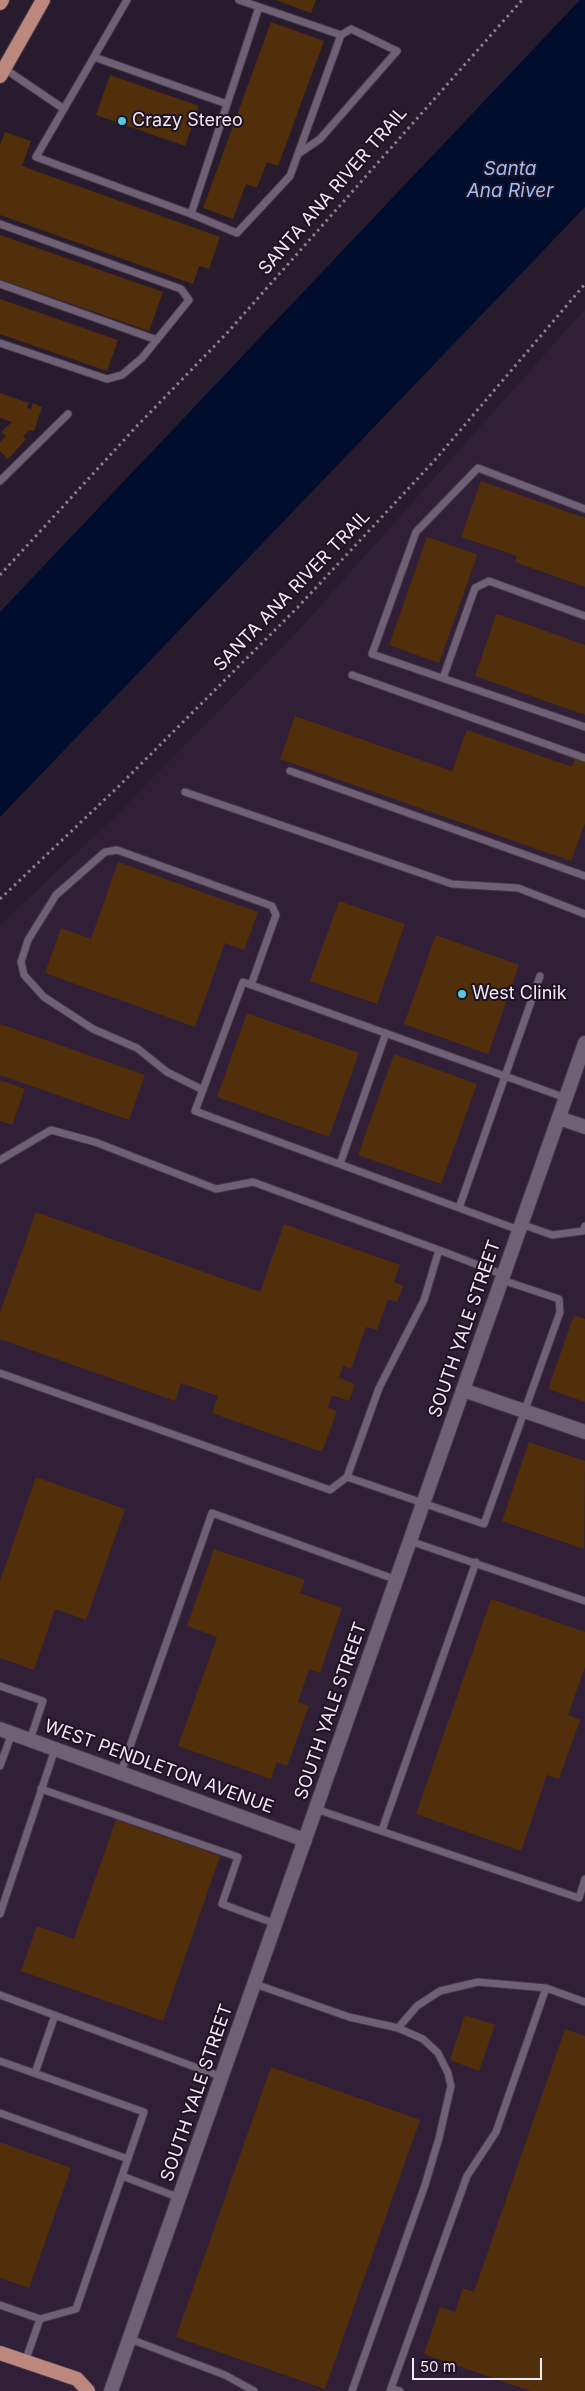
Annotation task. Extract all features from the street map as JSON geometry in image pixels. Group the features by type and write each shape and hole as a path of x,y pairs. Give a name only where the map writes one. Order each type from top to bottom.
{"main road":[{"path":"2,71 43,0"},
{"path":"0,2352 77,2379 88,2391"}],"street":[{"name":"SOUTH YALE STREET","path":"111,2391 585,1043"},
{"path":"559,1118 585,1127"},
{"path":"463,1390 585,1432"},
{"name":"WEST PENDLETON AVENUE","path":"6,1731 305,1840"}],"lane":[{"path":"128,0 36,157 191,214 237,233 290,176 298,154 342,35 351,29 397,51 320,139 298,154"},
{"path":"239,0 342,35"},
{"path":"191,214 260,7"},
{"path":"94,57 227,104"},
{"path":"2,71 64,109"},
{"path":"0,224 181,289 189,300 142,358 122,375 107,379 0,343"},
{"path":"0,284 157,340"},
{"path":"0,481 68,414"},
{"path":"585,509 478,468 416,532 372,654 585,727"},
{"path":"443,678 475,588 489,582 585,616"},
{"path":"352,675 585,758"},
{"path":"290,771 585,876"},
{"path":"186,792 452,884 518,888 585,914"},
{"path":"203,1090 167,1072 137,1048 93,1028 44,997 24,975 22,962 28,940 56,896 104,852 117,850 272,906 276,915 251,985"},
{"path":"459,1208 540,976"},
{"path":"566,1098 243,982 196,1111 459,1208 520,1227 552,1235 583,1231 585,1226"},
{"path":"340,1164 386,1033"},
{"path":"0,1160 51,1130 95,1142 216,1189 253,1182 439,1250 559,1299 560,1312 484,1524 347,1477"},
{"path":"0,1373 330,1490 347,1477 379,1388 424,1300 439,1250"},
{"path":"121,1772 212,1514 397,1580"},
{"path":"410,1540 585,1601"},
{"path":"382,1830 476,1562"},
{"path":"0,1686 43,1701 30,1740"},
{"path":"0,1766 6,1731"},
{"path":"0,1914 55,1749"},
{"path":"41,1789 238,1857 222,1904 276,1924"},
{"path":"316,1809 578,1898 585,1879"},
{"path":"398,2028 417,2006 440,1991 478,1982 546,1988 585,2002"},
{"path":"255,1984 348,2017 398,2028 422,2039 438,2053 448,2073 451,2086 439,2138 425,2185 352,2391"},
{"path":"400,2391 390,2390 468,2176 496,2132 546,1988"},
{"path":"0,1995 222,2077"},
{"path":"35,2073 55,2015"},
{"path":"0,2061 144,2112 76,2309 40,2319 0,2305"},
{"path":"0,2113 128,2159"},
{"path":"122,2176 180,2198"},
{"path":"25,2362 40,2319"},
{"path":"130,2340 225,2375 254,2391"}],"path":[{"name":"SANTA ANA RIVER TRAIL","path":"0,575 136,427 227,333 522,0"},
{"name":"SANTA ANA RIVER TRAIL","path":"0,899 120,785 297,608 434,461 585,284"}],"shaded area":[{"path":"585,309 585,2391 0,2391 0,925 108,823 297,632"}],"water":[{"name":"Santa Ana River","path":"580,0 585,0 585,207 0,817 0,612"}],"building":[{"path":"276,0 316,0 311,13"},
{"path":"271,22 324,41 278,166 267,162 257,188 246,184 233,219 203,208"},
{"path":"110,75 199,106 185,146 96,115"},
{"path":"5,132 31,141 22,166 220,237 209,269 199,266 193,284 0,215 0,145"},
{"path":"0,235 163,292 149,331 0,279"},
{"path":"0,299 118,340 107,371 0,334"},
{"path":"0,393 29,403 27,408 31,409 33,403 42,407 34,431 30,430 23,436 26,439 8,459 0,451 0,442 6,436 1,432 12,422 0,418"},
{"path":"481,481 585,518 585,587 515,562 517,556 461,537"},
{"path":"427,537 476,554 477,556 439,663 389,645"},
{"path":"498,614 585,645 585,715 475,676 496,615"},
{"path":"295,716 452,771 467,730 572,767 575,758 585,762 585,823 571,861 280,759"},
{"path":"118,862 258,912 244,950 225,943 195,1027 45,973 61,928 91,939"},
{"path":"339,901 405,924 377,1004 310,981"},
{"name":"West Clinik","path":"436,935 519,965 488,1054 404,1024"},
{"path":"247,1013 359,1053 329,1137 217,1097"},
{"path":"0,1024 145,1075 129,1120 0,1075"},
{"path":"394,1054 477,1084 441,1184 358,1155"},
{"path":"0,1080 25,1089 12,1125 0,1121"},
{"path":"36,1212 260,1292 284,1224 400,1265 394,1282 403,1286 397,1302 388,1299 377,1330 366,1327 351,1369 343,1366 339,1378 355,1384 349,1401 332,1395 328,1407 337,1411 322,1452 212,1413 218,1396 181,1383 175,1401 0,1339 0,1313"},
{"path":"574,1315 585,1319 585,1402 548,1389"},
{"path":"529,1442 585,1461 584,1549 502,1521"},
{"path":"36,1477 125,1509 86,1620 55,1609 34,1670 0,1658 0,1581"},
{"path":"214,1549 305,1580 300,1593 342,1608 320,1673 309,1669 298,1702 309,1706 287,1766 277,1762 271,1779 178,1746 217,1637 187,1626"},
{"path":"491,1599 585,1632 585,1667 568,1715 580,1720 559,1779 547,1775 521,1851 416,1814"},
{"path":"116,1820 220,1856 163,2021 21,1971 37,1926 74,1939"},
{"path":"465,2015 495,2025 479,2071 450,2060"},
{"path":"565,2029 585,2036 585,2391 530,2391 424,2354 440,2307 455,2312 463,2288 474,2292"},
{"path":"271,2067 420,2120 325,2389 176,2337"},
{"path":"0,2142 71,2168 29,2288 0,2278"}],"place":[{"name":"Crazy Stereo","path":"122,121"},
{"name":"West Clinik","path":"462,994"}]}
